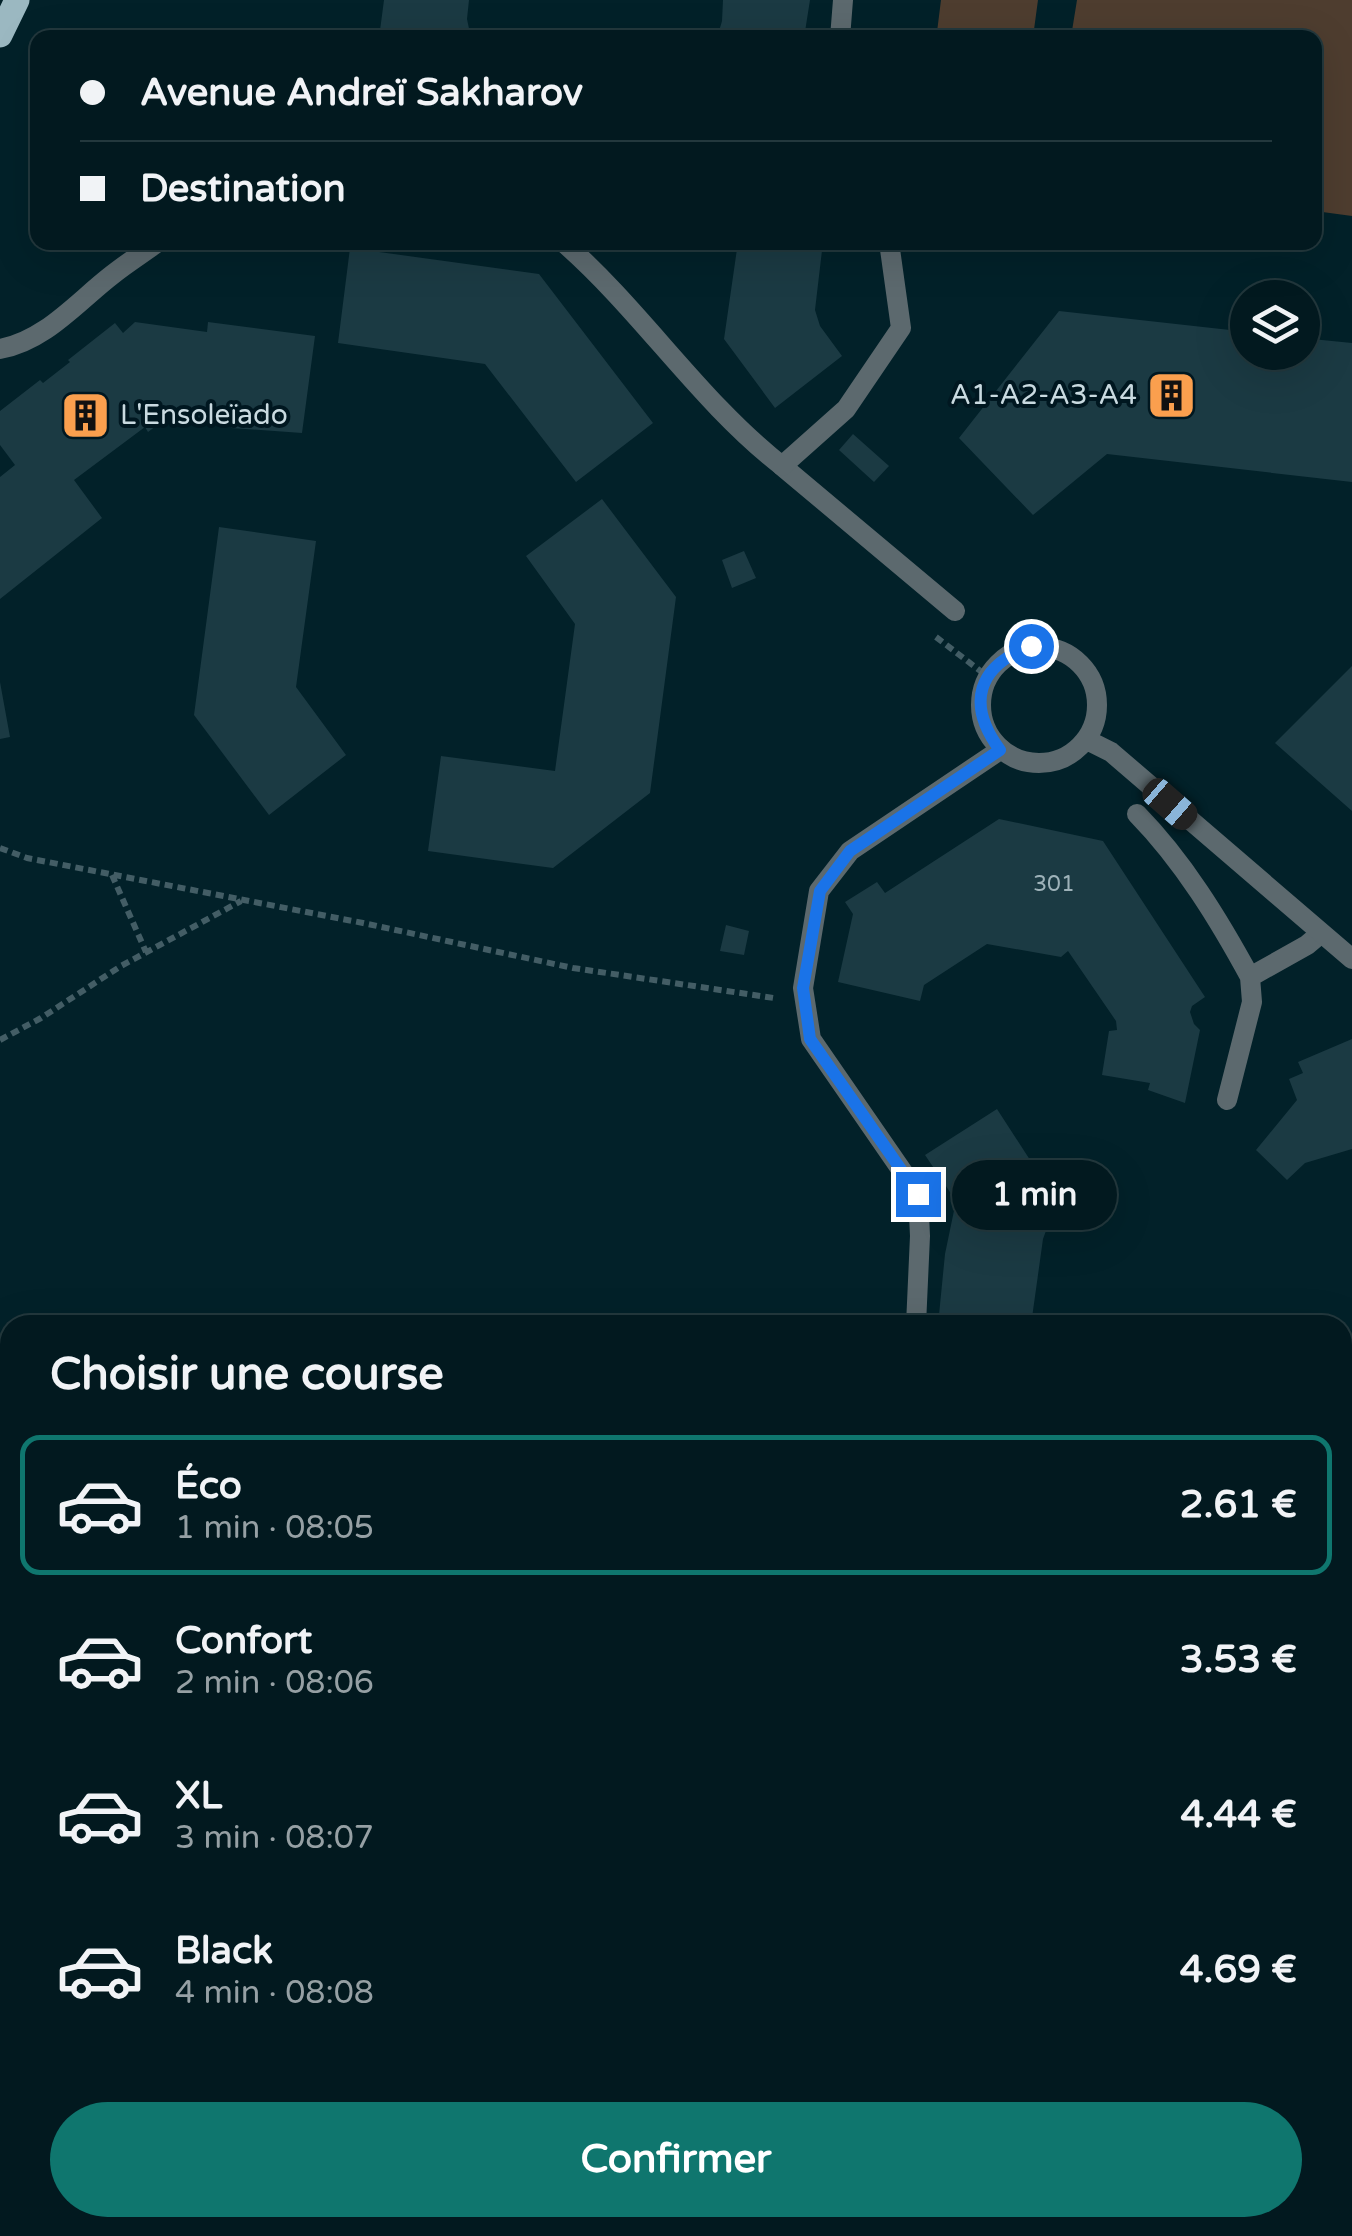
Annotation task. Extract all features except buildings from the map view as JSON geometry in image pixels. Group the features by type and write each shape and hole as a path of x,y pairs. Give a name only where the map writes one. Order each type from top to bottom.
{"main road":[{"path":"0,36 17,0"}],"street":[{"path":"841,30 843,0"},
{"path":"0,348 14,346 46,330 147,250"},
{"path":"572,250 599,274 687,377 756,445 955,611"},
{"path":"782,466 846,408 901,328 890,250"},
{"path":"1031,646 1058,649 1081,664 1095,686 1098,714 1087,740 1070,756 1046,764 1022,762 1000,750 984,729 979,702 987,676 1005,656 1031,646"},
{"path":"1087,740 1111,752 1352,959"},
{"path":"916,1315 918,1194 810,1039 803,988 820,891 850,851 1000,750"},
{"path":"1137,814 1163,840 1250,977 1252,1002 1227,1100"},
{"path":"1250,977 1320,934"}],"path":[{"path":"0,848 27,858 573,968 805,1003"},
{"path":"111,874 146,952"},
{"path":"0,1040 146,952 244,900"}],"shaded area":[{"path":"941,0 1038,0 1034,30 937,30"},
{"path":"1077,0 1352,0 1352,216 1322,212 1322,30 1072,30"}],"place":[{"name":"A1-A2-A3-A4","path":"1172,395"},
{"name":"L'Ensoleïado","path":"85,415"}],"route":[{"path":"918,1194 810,1039 803,988 820,891 850,851 1000,750 984,729 979,702 987,676 1005,656 1031,646"}]}
